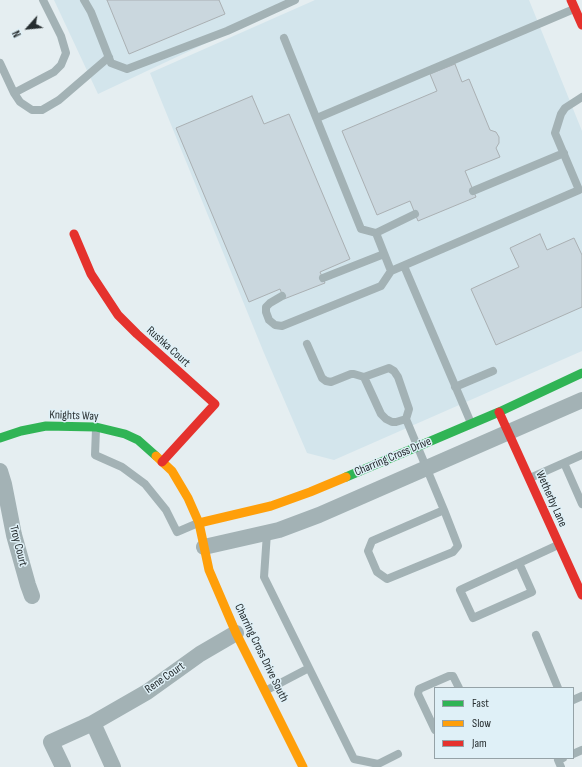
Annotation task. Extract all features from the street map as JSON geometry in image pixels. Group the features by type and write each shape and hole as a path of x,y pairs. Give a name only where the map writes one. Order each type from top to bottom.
{"street":[{"path":"573,4 582,25"},
{"name":"Rushka Court","path":"74,234 92,274 118,315 215,404 162,462"},
{"name":"Charring Cross Drive","path":"199,523 271,506 310,492 499,412 582,374"},
{"name":"Charring Cross Drive","path":"204,547 279,530 319,515 582,400"},
{"name":"Wetherby Lane","path":"499,412 582,595"},
{"name":"Knights Way","path":"0,438 21,431 46,426 96,427 125,434 138,440 172,471 188,498 199,523 204,547"},
{"name":"Troy Court","path":"0,472 4,484 14,535 32,596"},
{"name":"Charring Cross Drive South","path":"204,547 209,570 236,633 303,767"},
{"name":"Rene Court","path":"63,767 51,742 93,723 146,692 200,654 236,633"},
{"path":"93,723 113,767"}],"lane":[{"path":"14,93 54,72 62,66 66,53 61,36 43,0"},
{"path":"84,0 111,63 127,69 227,31 295,0"},
{"path":"317,118 573,4"},
{"path":"284,38 361,229 376,233 415,214"},
{"path":"0,63 14,93 20,102 32,110 42,110 59,100 109,57"},
{"path":"282,296 270,302 266,307 266,312 269,320 275,325 282,326 381,286 391,271 579,190 555,133 557,124 565,108 582,97"},
{"path":"473,191 564,153"},
{"path":"376,233 391,271"},
{"path":"323,278 384,254"},
{"path":"404,266 471,424"},
{"path":"307,344 322,378 326,381 331,382 350,374 364,377 389,368 394,370 398,377 409,409 406,419 444,510 458,546 453,552 387,579 377,572 368,551 372,540 444,510"},
{"path":"455,387 493,371"},
{"path":"364,377 381,414 392,422 406,419"},
{"path":"96,427 95,455 122,467 145,484 166,510 177,532 199,523"},
{"path":"529,478 582,455"},
{"path":"564,463 582,504"},
{"path":"267,533 264,577 354,759 378,764 398,754"},
{"path":"519,563 532,592 473,618 460,590 519,563 559,545"},
{"path":"572,573 582,569"},
{"path":"536,635 558,687"},
{"path":"265,691 309,668"},
{"path":"434,728 418,694 419,689 449,676 453,676 458,687"},
{"path":"560,759 558,760 561,767"}],"shaded area":[{"path":"54,0 298,0 98,94"},
{"path":"315,0 529,0 582,131 582,351 334,460 307,453 264,353 150,73"}],"building":[{"path":"107,0 219,0 225,14 129,54"},
{"path":"455,64 462,82 469,79 490,130 496,132 499,137 499,143 496,148 500,157 465,171 476,197 418,221 410,201 377,215 342,131 437,91 430,74"},
{"path":"252,96 264,124 289,114 350,259 320,272 325,283 284,299 280,289 249,302 176,128"},
{"path":"540,234 547,250 574,238 582,255 582,307 496,345 471,289 519,267 510,248"}],"traffic: fast":[{"path":"346,477 499,412 582,373"},
{"path":"0,438 21,431 46,426 96,427 125,434 138,440 156,456"}],"traffic: slow":[{"path":"156,456 172,471 188,498 199,523 209,570 236,633 303,767"},
{"path":"199,523 271,506 346,477"}],"traffic: jam":[{"path":"571,0 582,25"},
{"path":"74,234 91,274 118,315 215,404 162,462"},
{"path":"499,412 582,595"}]}
